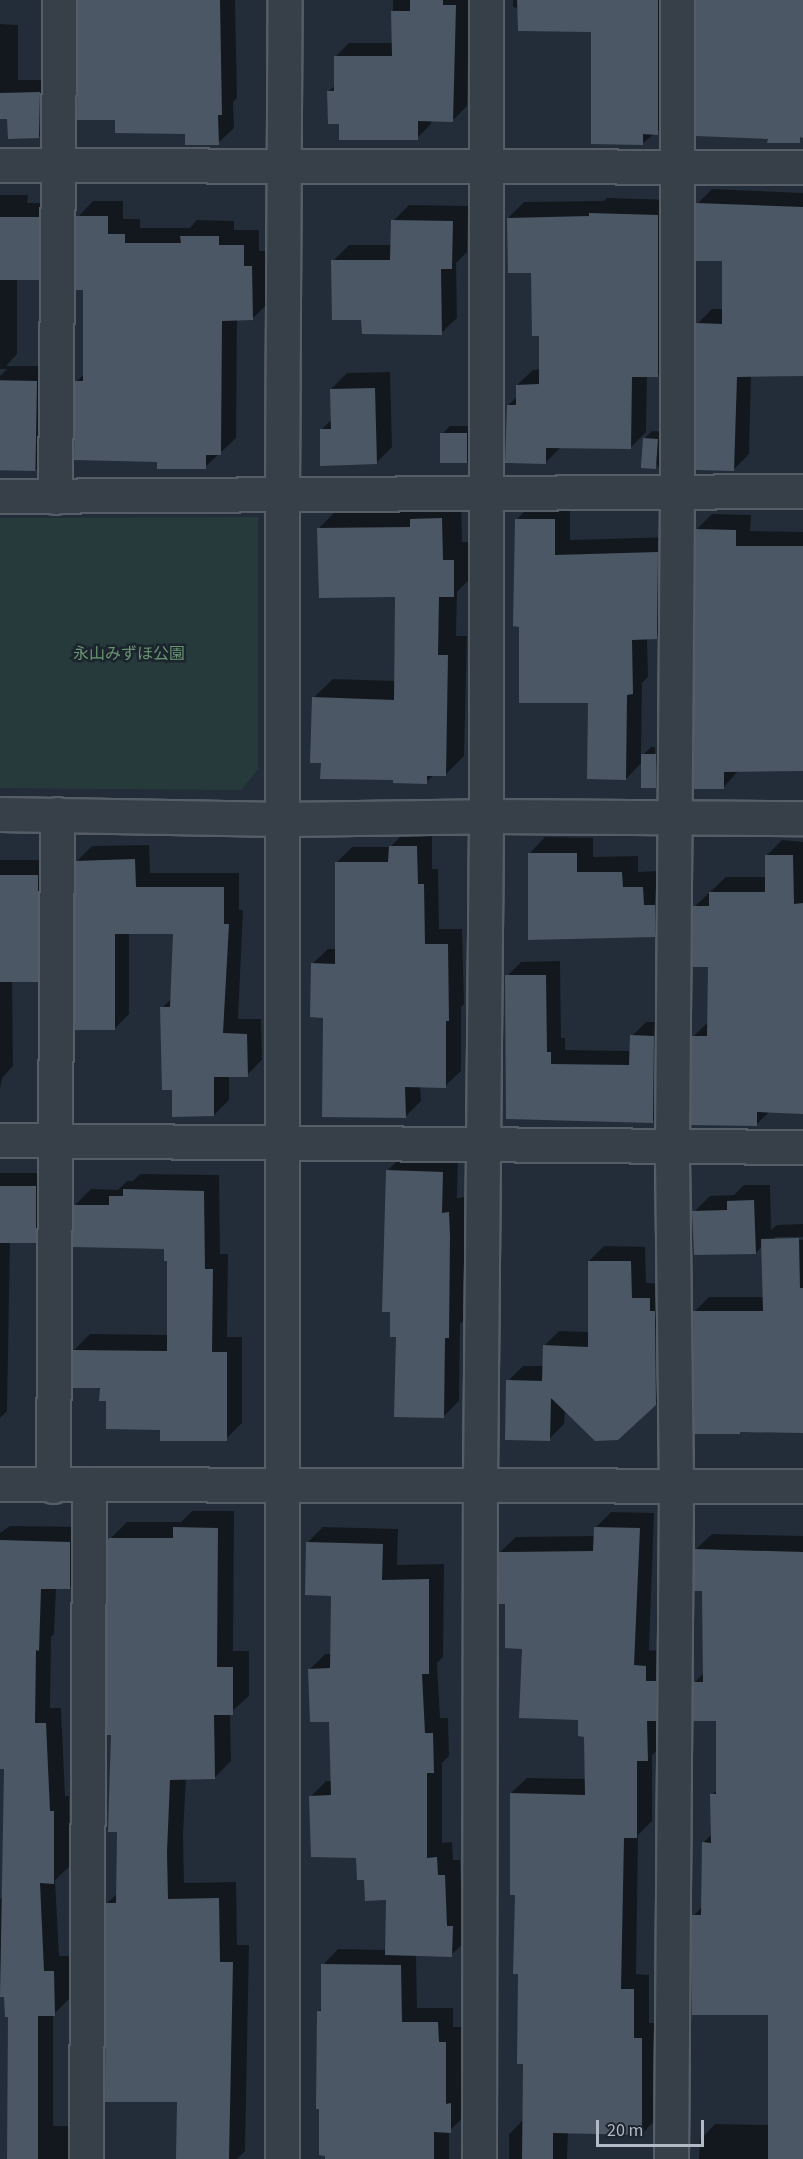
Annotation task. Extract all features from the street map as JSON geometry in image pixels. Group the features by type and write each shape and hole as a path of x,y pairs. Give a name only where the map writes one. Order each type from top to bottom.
{"street":[{"path":"55,497 59,0"},
{"path":"282,2159 280,1486 283,1141 282,495 285,0"},
{"path":"479,2159 480,1483 486,816 487,493 484,164 486,0"},
{"path":"671,2159 676,1485 672,1148 677,490 677,0"},
{"path":"0,165 484,164 803,167"},
{"path":"0,496 803,491"},
{"path":"0,814 282,819 486,816 803,818"},
{"path":"53,1486 57,814"},
{"path":"0,1140 283,1141 672,1148 803,1147"},
{"path":"0,1484 280,1486 480,1483 803,1486"},
{"path":"86,2159 89,1485"}],"green space":[{"name":"永山みずほ公園","path":"258,517 258,769 241,790 0,788 0,518"}],"building":[{"path":"78,0 220,0 222,115 218,115 219,145 185,145 185,134 115,133 115,120 77,120"},
{"path":"410,0 443,0 443,5 456,5 453,122 418,121 418,140 339,140 339,124 328,124 327,91 334,91 334,56 392,56 391,11 410,11"},
{"path":"517,0 658,0 658,135 643,134 643,145 591,144 591,32 518,31"},
{"path":"696,0 803,0 803,138 800,137 800,143 767,143 768,139 696,136"},
{"path":"40,92 39,138 8,139 7,119 0,119 0,93"},
{"path":"696,203 803,207 803,376 737,377 734,471 696,470 696,323 722,324 722,261 696,261"},
{"path":"589,213 658,215 658,377 632,377 631,449 546,448 546,464 505,463 507,405 516,405 516,385 539,384 539,336 532,336 531,273 508,273 507,218 589,216"},
{"path":"76,216 108,216 108,234 125,234 125,243 181,243 180,236 219,236 219,245 244,245 244,266 252,266 253,320 222,321 221,455 206,455 206,469 157,469 157,462 74,460 75,381 83,381 83,290 75,290"},
{"path":"0,217 39,217 39,280 0,280"},
{"path":"391,220 453,221 452,269 441,269 442,335 362,334 361,320 332,320 331,260 390,260"},
{"path":"0,380 37,381 35,471 0,470"},
{"path":"375,388 377,464 320,466 320,429 331,429 330,389"},
{"path":"440,433 467,433 467,463 440,463"},
{"path":"643,438 658,439 656,469 641,468"},
{"path":"442,518 443,560 454,560 454,597 439,597 438,655 448,655 446,776 427,776 427,784 393,783 393,780 320,779 321,763 310,763 312,697 394,700 395,597 319,598 317,528 410,527 410,519"},
{"path":"515,519 555,519 555,555 658,552 657,639 632,640 633,694 627,695 626,780 587,779 588,703 519,703 519,627 513,626"},
{"path":"695,529 736,530 736,546 803,546 803,771 724,772 724,789 693,789"},
{"path":"641,754 656,754 656,788 641,788"},
{"path":"389,846 417,846 418,884 424,884 425,944 448,944 449,1021 446,1021 446,1088 405,1087 406,1118 322,1117 323,1018 310,1017 311,963 335,964 335,862 388,862"},
{"path":"528,853 577,853 577,872 622,872 623,887 643,887 644,905 655,905 655,937 528,940"},
{"path":"765,855 793,855 794,904 803,903 803,1114 757,1112 757,1126 691,1125 692,1036 707,1036 708,967 692,967 693,906 709,906 709,892 765,892"},
{"path":"135,859 136,887 224,887 224,924 229,924 223,1033 247,1034 248,1077 214,1077 214,1116 172,1117 172,1090 162,1090 160,1007 170,1007 173,934 115,934 115,1030 74,1030 75,861"},
{"path":"0,875 38,875 38,982 0,982"},
{"path":"505,975 546,975 547,1052 551,1052 551,1064 629,1065 630,1035 654,1036 653,1123 506,1119"},
{"path":"386,1170 443,1172 442,1213 449,1212 450,1236 449,1338 445,1338 444,1418 394,1417 396,1337 390,1337 390,1312 382,1312"},
{"path":"0,1186 36,1186 36,1243 0,1243"},
{"path":"123,1189 204,1191 205,1269 213,1269 212,1352 227,1352 227,1441 160,1441 160,1430 106,1429 106,1401 99,1401 100,1388 72,1388 73,1350 167,1351 167,1261 164,1261 164,1249 73,1247 73,1205 109,1205 109,1196 123,1196"},
{"path":"754,1200 756,1254 694,1255 692,1211 727,1210 727,1201"},
{"path":"799,1238 800,1288 803,1288 803,1433 694,1434 693,1311 763,1311 761,1239"},
{"path":"588,1261 631,1261 632,1298 650,1298 650,1311 655,1311 656,1405 618,1440 595,1441 551,1398 550,1441 505,1440 506,1380 542,1381 543,1345 588,1347"},
{"path":"173,1527 218,1528 217,1667 233,1667 233,1715 214,1715 215,1779 170,1780 167,1852 168,1899 219,1898 220,1962 233,1962 229,2159 176,2159 177,2102 105,2102 106,1903 116,1903 117,1832 108,1832 111,1735 107,1735 107,1542 109,1538 173,1538"},
{"path":"594,1527 640,1528 634,1665 646,1666 646,1681 656,1681 656,1721 647,1721 648,1761 637,1761 637,1838 624,1838 621,1989 634,1989 634,2038 642,2038 642,2135 553,2133 553,2159 522,2159 523,2064 517,2064 518,1974 513,1974 515,1895 510,1895 510,1793 585,1795 584,1737 578,1736 578,1720 519,1718 522,1649 505,1648 505,1604 499,1604 499,1552 593,1551"},
{"path":"0,1540 70,1542 70,1589 41,1589 39,1651 36,1650 35,1723 46,1723 50,1811 54,1811 54,1884 40,1883 44,1971 54,1971 55,2016 38,2016 38,2159 7,2159 8,2017 5,2017 4,1997 0,1997 4,1769 0,1769"},
{"path":"306,1542 383,1544 382,1580 429,1579 429,1674 422,1674 425,1733 433,1733 434,1773 427,1773 427,1858 437,1857 438,1875 445,1875 447,1926 453,1926 452,1957 385,1955 386,1900 365,1901 364,1880 357,1880 356,1858 311,1857 309,1796 331,1795 329,1722 310,1722 308,1669 330,1668 331,1596 305,1595"},
{"path":"694,1549 803,1552 803,2159 768,2159 768,2015 692,2015 692,1915 701,1915 702,1842 711,1843 710,1794 716,1794 716,1721 693,1721 693,1682 703,1682 702,1591 694,1591"},
{"path":"321,1964 401,1965 402,2022 438,2022 439,2042 446,2042 446,2104 451,2103 451,2133 434,2132 434,2159 325,2159 325,2156 319,2155 319,2109 316,2109 317,2011 321,2011"}]}
